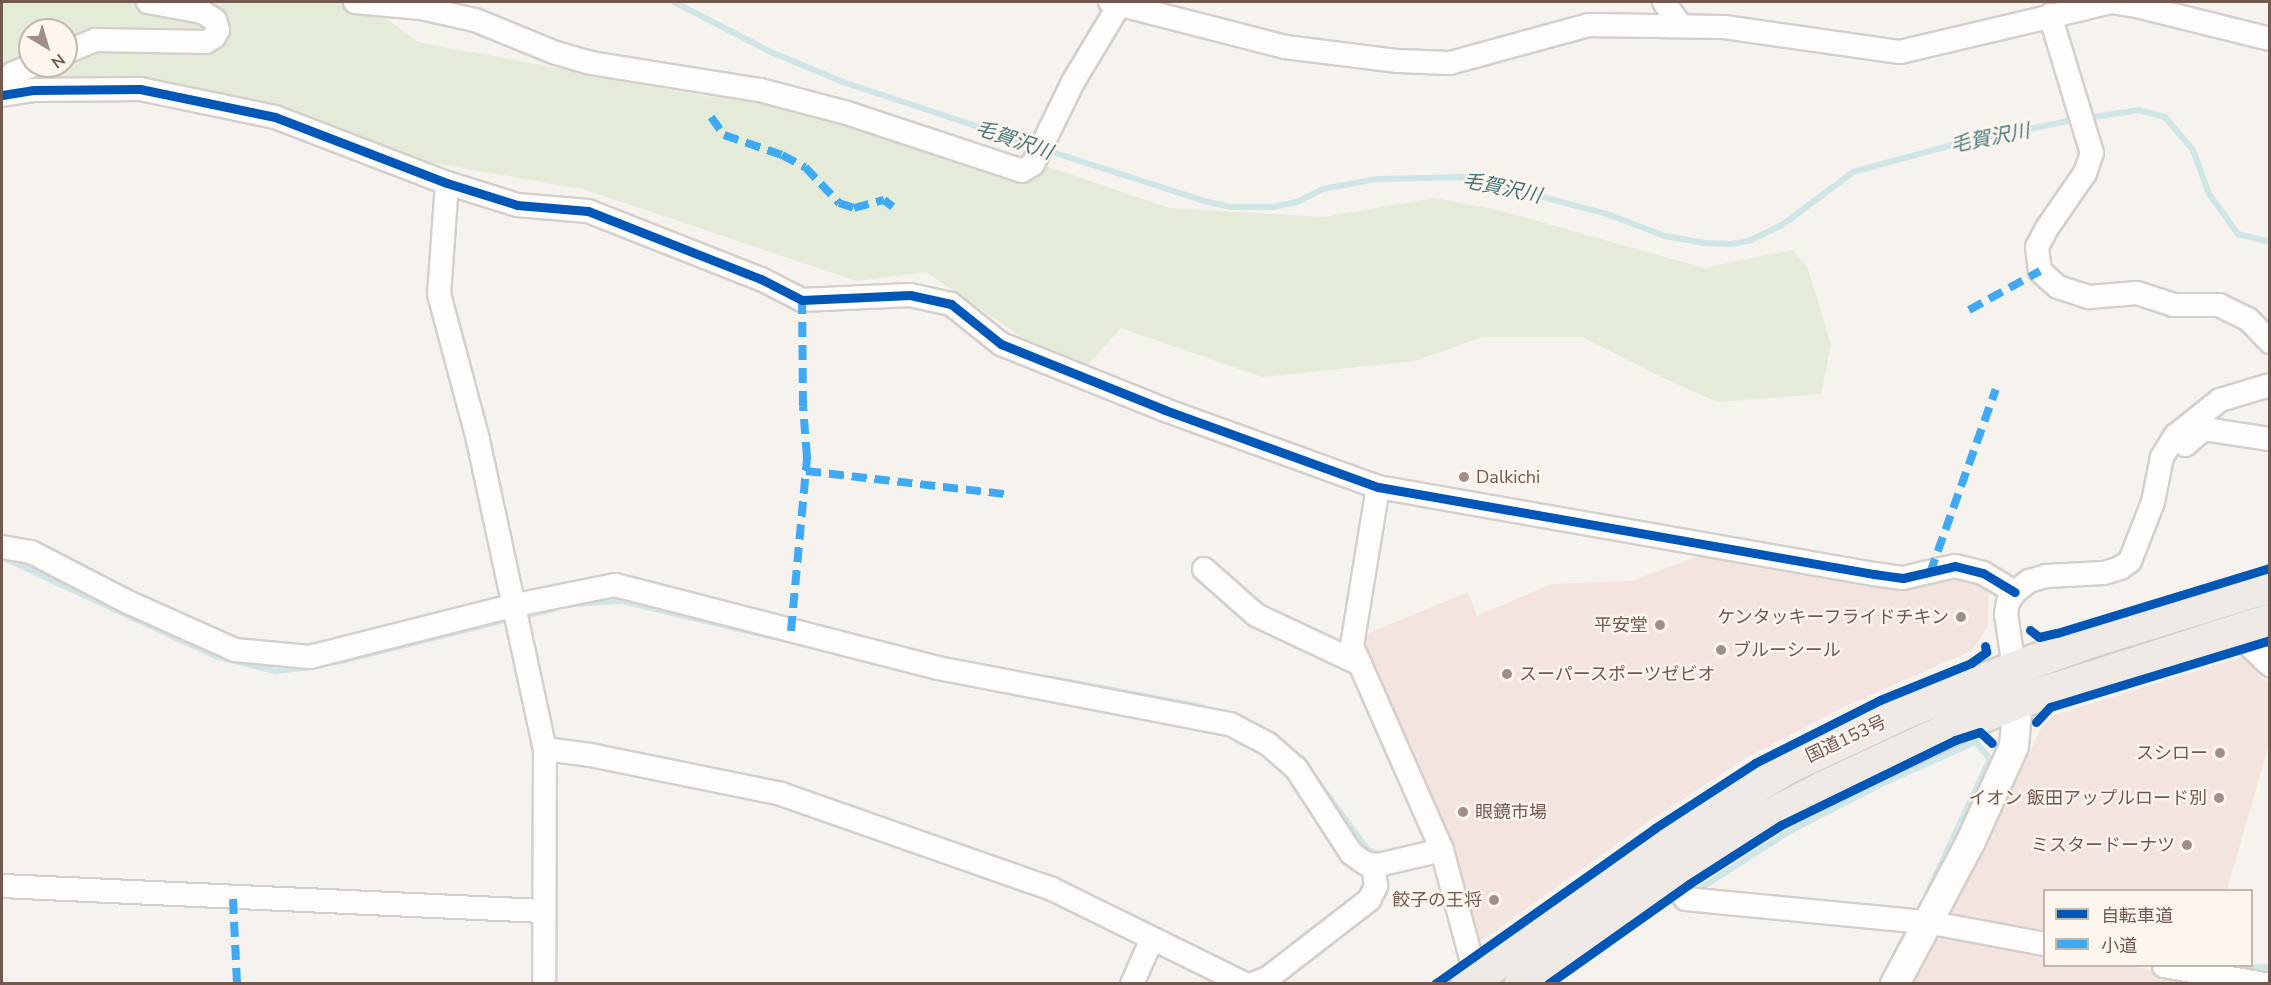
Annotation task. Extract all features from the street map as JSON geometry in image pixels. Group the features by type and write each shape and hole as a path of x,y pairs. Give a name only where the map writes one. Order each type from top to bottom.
{"highway":[{"name":"国道153号","path":"1472,980 1676,834 1788,766 1908,710 2014,668 2085,642 2270,585"},
{"name":"国道153号","path":"1521,984 1668,879 1755,823 1822,788 1953,727 2018,701 2270,620"}],"street":[{"path":"78,47 95,40 206,42 214,37 218,30 215,20 202,12 148,2"},
{"path":"355,2 421,8 476,20 556,53 591,63 760,90 847,113 1022,171 1035,160 1116,3 1285,47 1419,62 1450,63 1589,25 1724,27 1900,52 2111,2 2141,7 2270,39"},
{"path":"1664,2 1680,25"},
{"path":"2050,15 2092,153 2085,173 2047,228 2037,247 2040,271 2058,287 2090,297 2137,292 2173,306 2219,305 2248,319 2270,342"},
{"path":"2,88 12,74 18,71"},
{"path":"2,94 33,90 140,88 276,117 447,183 517,205 588,211 761,279 802,300 910,295 951,304 1001,344 1165,410 1378,487 1903,578 1955,566 1983,573 2015,592"},
{"path":"447,183 439,294 478,440 516,605 545,749 544,984"},
{"path":"1895,984 1971,841 2014,746 2018,701 2006,614 2008,602 2015,592 2029,581 2046,576 2084,575 2120,568 2130,561 2142,537 2158,486 2162,457 2176,435 2220,400 2270,386"},
{"path":"2158,486 2166,480 2184,447 2204,429 2270,439"},
{"path":"1378,487 1352,646 1442,850 1472,980"},
{"path":"2,547 31,552 130,603 235,650 310,657 516,605 615,585 938,668 1230,724 1268,744 1296,768 1351,853 1373,865 1442,850"},
{"path":"1204,569 1256,615 1360,664"},
{"path":"2239,630 2250,646 2270,665"},
{"path":"545,749 590,755 781,794 1050,888 1245,984"},
{"path":"1265,982 1369,900 1376,886 1373,865"},
{"path":"1668,879 1686,899 1930,916 2043,944"},
{"path":"2,886 543,911"},
{"path":"1132,984 1152,939"},
{"path":"2170,967 2264,984"}],"shaded area":[{"path":"1708,553 1952,575 1982,583 1989,593 1988,626 1973,650 1843,707 1746,758 1643,825 1481,941 1474,938 1361,649 1369,633 1468,592 1477,616 1552,584 1631,581"},
{"path":"2248,655 2257,666 2259,676 2268,682 2269,680 2269,744 2227,889 2043,889 2043,933 1950,916 1997,824 2040,730 2051,716"},
{"path":"1939,935 2043,950 2043,967 2135,967 2228,983 1913,984"}],"green space":[{"path":"2,2 364,2 418,42 705,96 877,109 1170,208 1324,217 1434,198 1498,210 1704,268 1793,250 1808,269 1831,345 1821,394 1717,402 1655,374 1583,337 1482,337 1415,361 1262,377 1121,328 1078,375 926,272 857,281 583,189 433,163 225,95 182,87 78,78 78,18 18,18 18,78 63,78 33,90 2,81"}],"waterway":[{"name":"毛賀沢川","path":"674,2 771,52 843,82 1036,146"},
{"name":"毛賀沢川","path":"2087,118 2139,110 2165,117 2193,150 2209,194 2238,234 2270,242"},
{"name":"毛賀沢川","path":"1046,150 1205,201 1232,207 1273,207 1297,202 1323,189 1377,179 1468,177 1607,214 1665,236 1703,243 1731,244 1751,240 1782,225 1853,172 1952,145 2077,119"},
{"path":"4,558 215,656 275,671 312,667"},
{"path":"572,604 622,601 773,637"},
{"path":"525,616 553,609"},
{"path":"337,662 505,620"},
{"path":"1053,679 1202,707"},
{"path":"1272,735 1299,757"},
{"path":"1704,886 1790,831 1881,784 1976,742 1990,759 1927,894"},
{"path":"1318,782 1367,849 1377,854"},
{"path":"2231,968 2270,967"}],"marked path":[{"path":"711,117 724,135 782,155 805,167 839,203 854,208 884,200 893,207"},
{"path":"1969,310 2040,271"},
{"path":"791,631 807,457 803,406 802,300"},
{"path":"1930,573 1996,389"},
{"path":"806,471 1006,494"},
{"path":"233,899 237,984"}],"cycle path":[{"path":"2,95 33,90 140,89 275,117 447,183 517,205 588,211 761,279 802,300 910,295 951,304 1001,344 1165,410 1378,487 1903,578 1955,566 1983,573 2015,592"},
{"path":"2030,630 2039,637 2057,633 2270,568"},
{"path":"2036,722 2050,707 2270,640"},
{"path":"1435,984 1655,828 1755,763 1880,700 1971,663 1986,652 1985,646"},
{"path":"1548,984 1689,884 1781,825 1955,740 1980,732 1992,743"}],"place":[{"name":"Dalkichi","path":"1464,477"},
{"name":"ケンタッキーフライドチキン","path":"1961,617"},
{"name":"平安堂","path":"1660,625"},
{"name":"ブルーシール","path":"1721,650"},
{"name":"スーパースポーツゼビオ","path":"1507,674"},
{"name":"スシロー","path":"2220,753"},
{"name":"イオン 飯田アップルロード別","path":"2219,798"},
{"name":"眼鏡市場","path":"1463,812"},
{"name":"ミスタードーナツ","path":"2187,845"},
{"name":"餃子の王将","path":"1494,900"}]}
